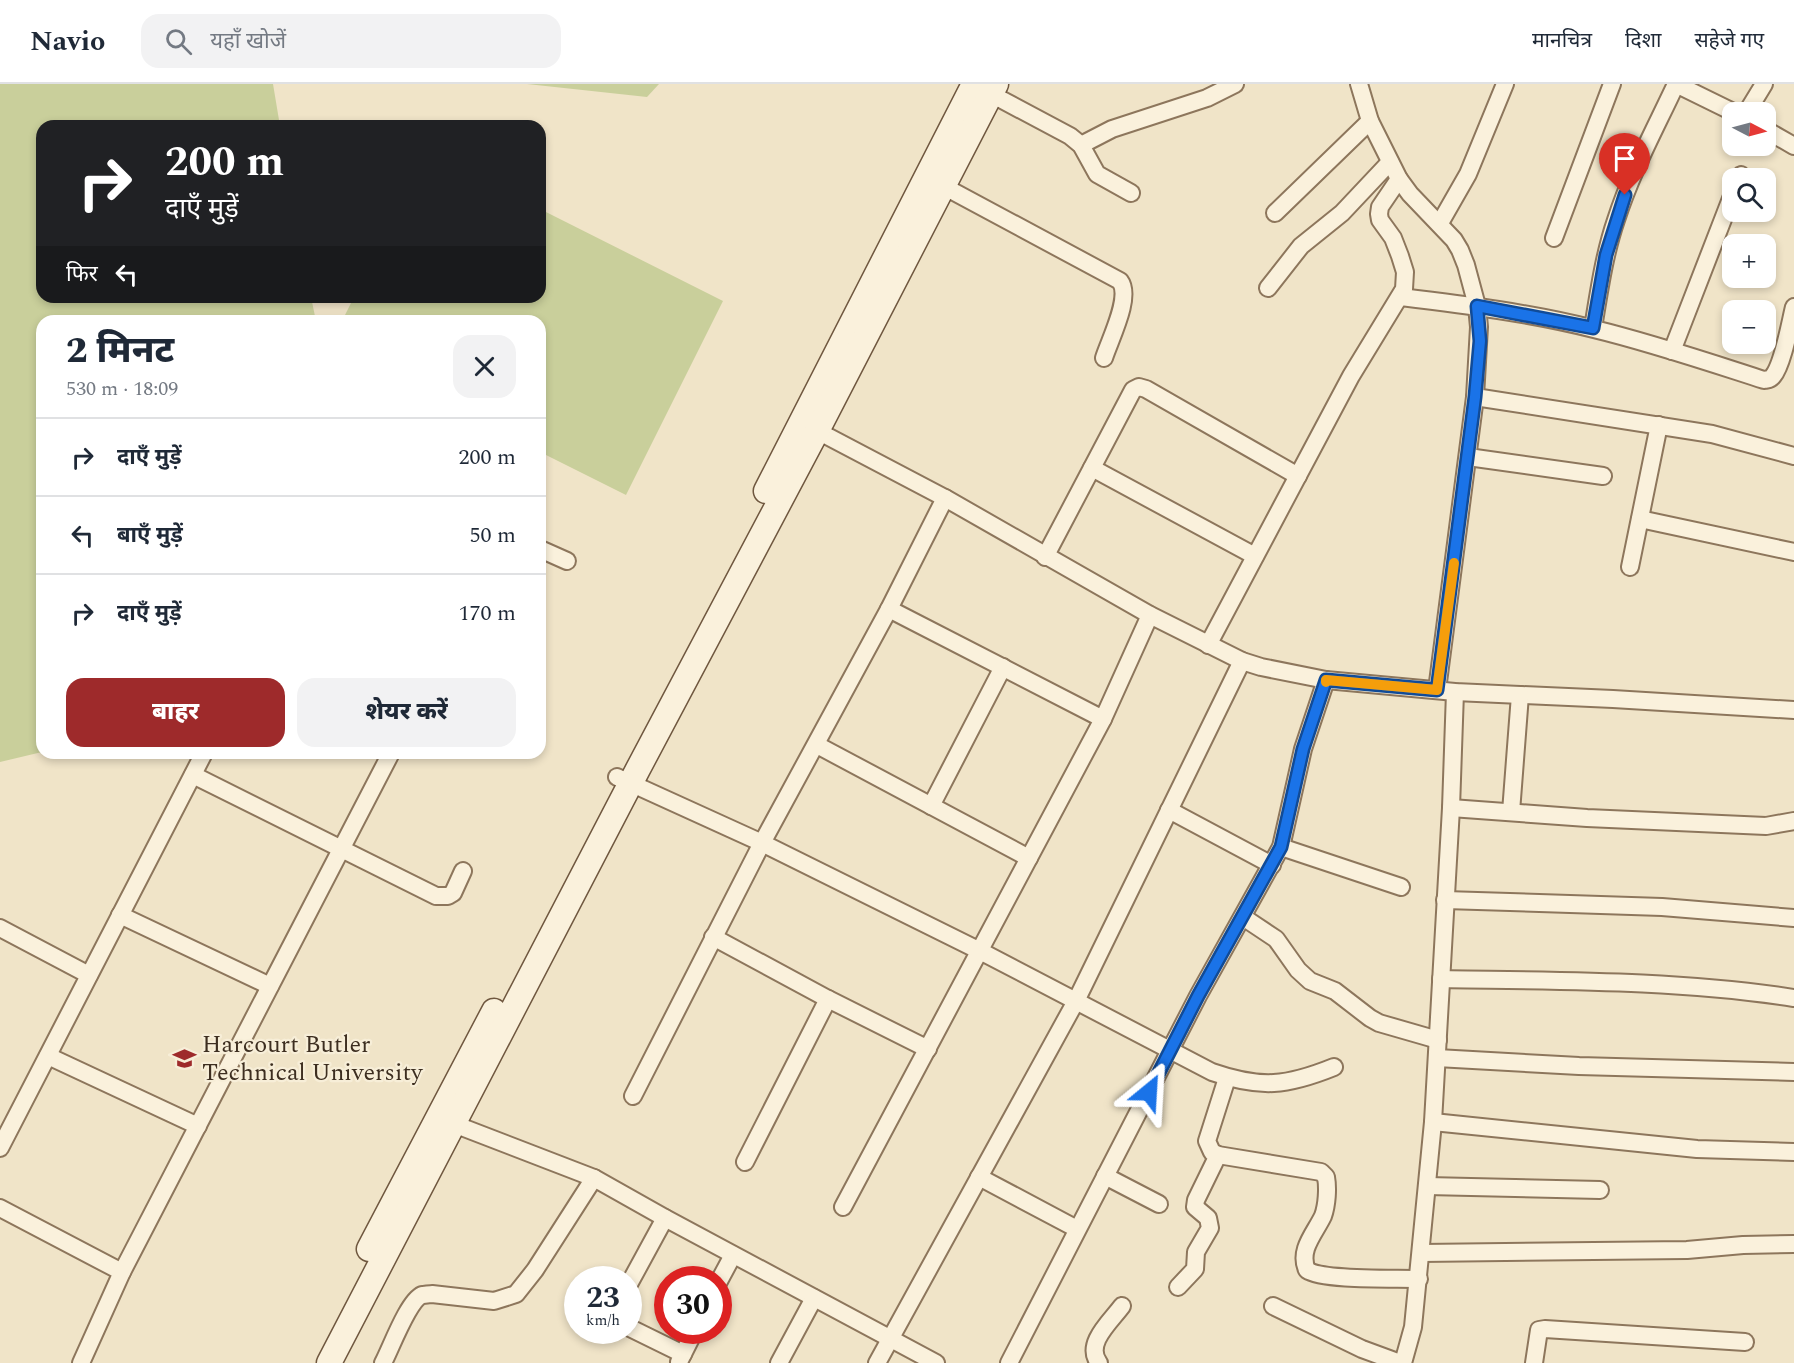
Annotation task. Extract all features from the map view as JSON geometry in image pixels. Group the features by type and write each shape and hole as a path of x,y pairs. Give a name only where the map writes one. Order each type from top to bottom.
{"street":[{"path":"1081,145 1112,129 1207,98 1235,84"},
{"path":"1359,84 1370,121 1399,179 1410,194 1445,214 1466,265 1477,306 1480,341 1475,397 1437,690"},
{"path":"1554,238 1612,84"},
{"path":"1593,328 1606,255 1616,220 1635,170 1676,84 1722,107"},
{"path":"1753,102 1764,84"},
{"path":"1445,214 1468,174 1503,85"},
{"path":"982,94 1070,136 1081,145 1097,174 1131,194"},
{"path":"858,331 943,186 982,94"},
{"path":"311,1363 445,1121 982,94"},
{"path":"1275,213 1370,121"},
{"path":"1776,136 1794,146"},
{"path":"1268,288 1301,246 1342,213 1390,162"},
{"path":"1208,645 1360,359 1401,297 1406,281 1405,272 1397,247 1380,220 1379,213 1380,207 1399,179"},
{"path":"943,186 1120,281 1124,286 1124,300 1104,358"},
{"path":"1672,351 1722,222"},
{"path":"1401,297 1477,306 1593,328 1764,380 1771,379 1788,353 1794,307"},
{"path":"1045,557 1133,390 1138,387 1146,389 1298,476"},
{"path":"1475,397 1712,434 1794,456"},
{"path":"1630,567 1659,425"},
{"path":"809,427 945,498 1150,615 1208,645 1261,668 1326,680 1455,692 1794,710"},
{"path":"1468,457 1603,476"},
{"path":"1092,468 1256,556"},
{"path":"633,1095 762,843 817,745 945,498"},
{"path":"1640,519 1794,552"},
{"path":"546,552 567,561"},
{"path":"889,609 1103,718"},
{"path":"843,1207 1103,718 1150,615"},
{"path":"877,1363 1076,1001 1242,661"},
{"path":"931,806 1003,667"},
{"path":"1010,1363 1198,996 1281,847 1303,749 1326,680"},
{"path":"1272,1306 1362,1349 1402,1363 1413,1327 1433,1122 1451,808 1455,692"},
{"path":"1511,812 1520,695"},
{"path":"817,745 1029,858"},
{"path":"0,1148 201,759"},
{"path":"81,1363 122,1272 388,759"},
{"path":"193,775 436,896 448,896 453,892 464,871"},
{"path":"624,780 762,843 980,951 1212,1072 1240,1081 1282,1083 1307,1078 1334,1067"},
{"path":"1451,808 1767,826 1794,821"},
{"path":"1169,810 1272,865"},
{"path":"1281,847 1401,888"},
{"path":"1445,900 1662,907 1794,918"},
{"path":"120,915 270,986"},
{"path":"1243,917 1276,939 1298,970 1310,981 1335,991 1379,1023 1438,1041"},
{"path":"0,928 89,975"},
{"path":"713,938 928,1049"},
{"path":"1441,979 1652,984 1742,991 1794,998"},
{"path":"745,1162 828,999"},
{"path":"48,1056 198,1126"},
{"path":"1437,1058 1579,1066 1794,1072"},
{"path":"1227,1078 1207,1141 1212,1152 1218,1155 1321,1172 1326,1177 1323,1215 1306,1248 1305,1266 1311,1272 1340,1277 1419,1279"},
{"path":"445,1121 594,1178 936,1363"},
{"path":"328,1363 445,1121"},
{"path":"1433,1122 1696,1149 1794,1152"},
{"path":"1178,1287 1193,1272 1196,1252 1210,1228 1208,1218 1195,1207 1196,1200 1218,1155"},
{"path":"1105,1176 1159,1204"},
{"path":"979,1177 1077,1229"},
{"path":"383,1363 408,1311 415,1300 423,1295 432,1294 494,1302 516,1294 535,1270 594,1178"},
{"path":"1427,1186 1600,1190"},
{"path":"0,1208 122,1272"},
{"path":"639,1266 665,1218"},
{"path":"1421,1253 1688,1250 1743,1245 1794,1244"},
{"path":"727,1266 733,1255"},
{"path":"779,1363 814,1298"},
{"path":"1099,1363 1095,1358 1094,1349 1097,1338 1122,1306"},
{"path":"1534,1363 1537,1336 1539,1330 1545,1329 1745,1342"},
{"path":"642,1335 681,1358 688,1344"}],"green space":[{"path":"0,84 273,84 279,120 36,120 36,303 312,303 315,315 36,315 36,753 0,762"},
{"path":"527,84 659,84 647,97"},
{"path":"546,212 723,301 626,495 546,455 546,315 345,315 351,303 546,303"}],"slow traffic":[{"path":"1326,682 1326,680 1437,690 1454,563"}],"place":[{"name":"Harcourt Butler Technical University","path":"184,1058"}],"route":[{"path":"1149,1092 1198,996 1281,847 1303,749 1326,680 1437,690 1475,397 1480,341 1477,306 1593,328 1606,255 1625,195"}]}
